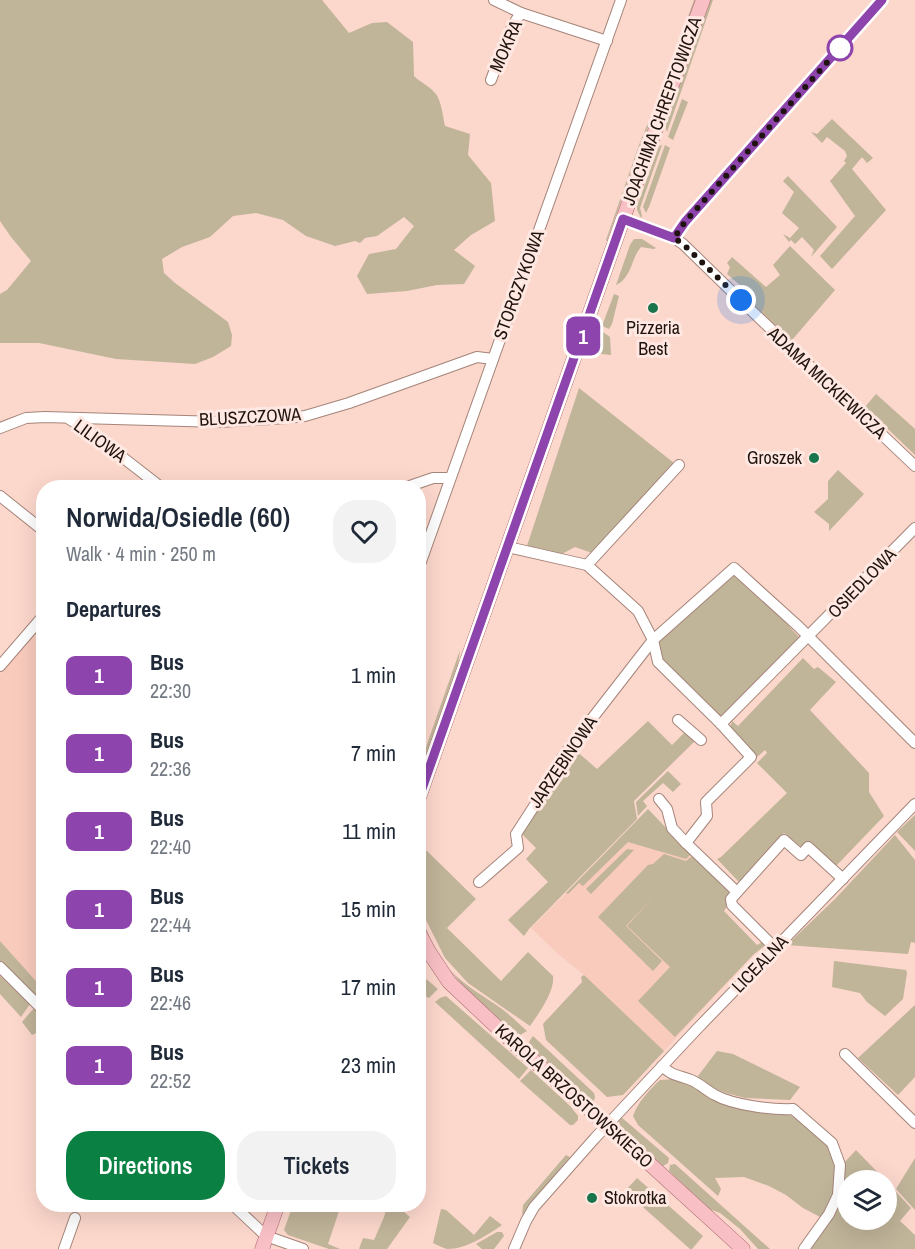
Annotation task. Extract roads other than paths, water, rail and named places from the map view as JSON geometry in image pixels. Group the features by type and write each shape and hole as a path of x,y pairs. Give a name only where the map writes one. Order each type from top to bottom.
{"main road":[{"name":"JOACHIMA CHREPTOWICZA","path":"426,778 623,219 703,0"},
{"name":"KAROLA BRZOSTOWSKIEGO","path":"426,946 449,982 743,1249"},
{"path":"264,1242 275,1212"}],"street":[{"path":"494,0 521,13 607,41"},
{"name":"STORCZYKOWA","path":"426,547 621,0"},
{"path":"674,238 685,222 882,0"},
{"name":"MOKRA","path":"491,80 508,33 521,13"},
{"name":"ADAMA MICKIEWICZA","path":"623,219 674,238 683,244 915,466"},
{"name":"BLUSZCZOWA","path":"0,428 26,418 45,417 220,422 304,416 349,403 477,357 493,359"},
{"name":"LILIOWA","path":"66,418 90,432 152,480"},
{"path":"586,565 679,465"},
{"path":"426,480 450,478"},
{"path":"0,496 36,525"},
{"name":"OSIEDLOWA","path":"717,726 915,528"},
{"path":"508,547 586,565 638,611 653,640 658,662 717,726 754,760 706,802 707,816 686,843"},
{"path":"653,640 734,568 798,626 915,743"},
{"path":"0,666 36,624"},
{"name":"JARZĘBINOWA","path":"479,882 518,848 516,834 553,777 563,756 653,640"},
{"path":"678,720 701,740"},
{"path":"659,799 667,809 672,828 737,892"},
{"name":"LICEALNA","path":"514,1249 534,1207 607,1125 915,804"},
{"path":"775,948 732,905 731,899 784,840 801,855 808,847 843,879"},
{"path":"0,967 36,1003"},
{"path":"845,1054 915,1124"},
{"path":"662,1066 669,1073 693,1081 728,1101 793,1109 832,1143 840,1165 838,1196 829,1214 804,1249"},
{"path":"239,1212 264,1242 303,1249"},
{"path":"64,1249 75,1218"}],"place":[{"name":"Pizzeria Best","path":"653,308"},
{"name":"Groszek","path":"814,458"},
{"name":"Stokrotka","path":"592,1198"}]}
